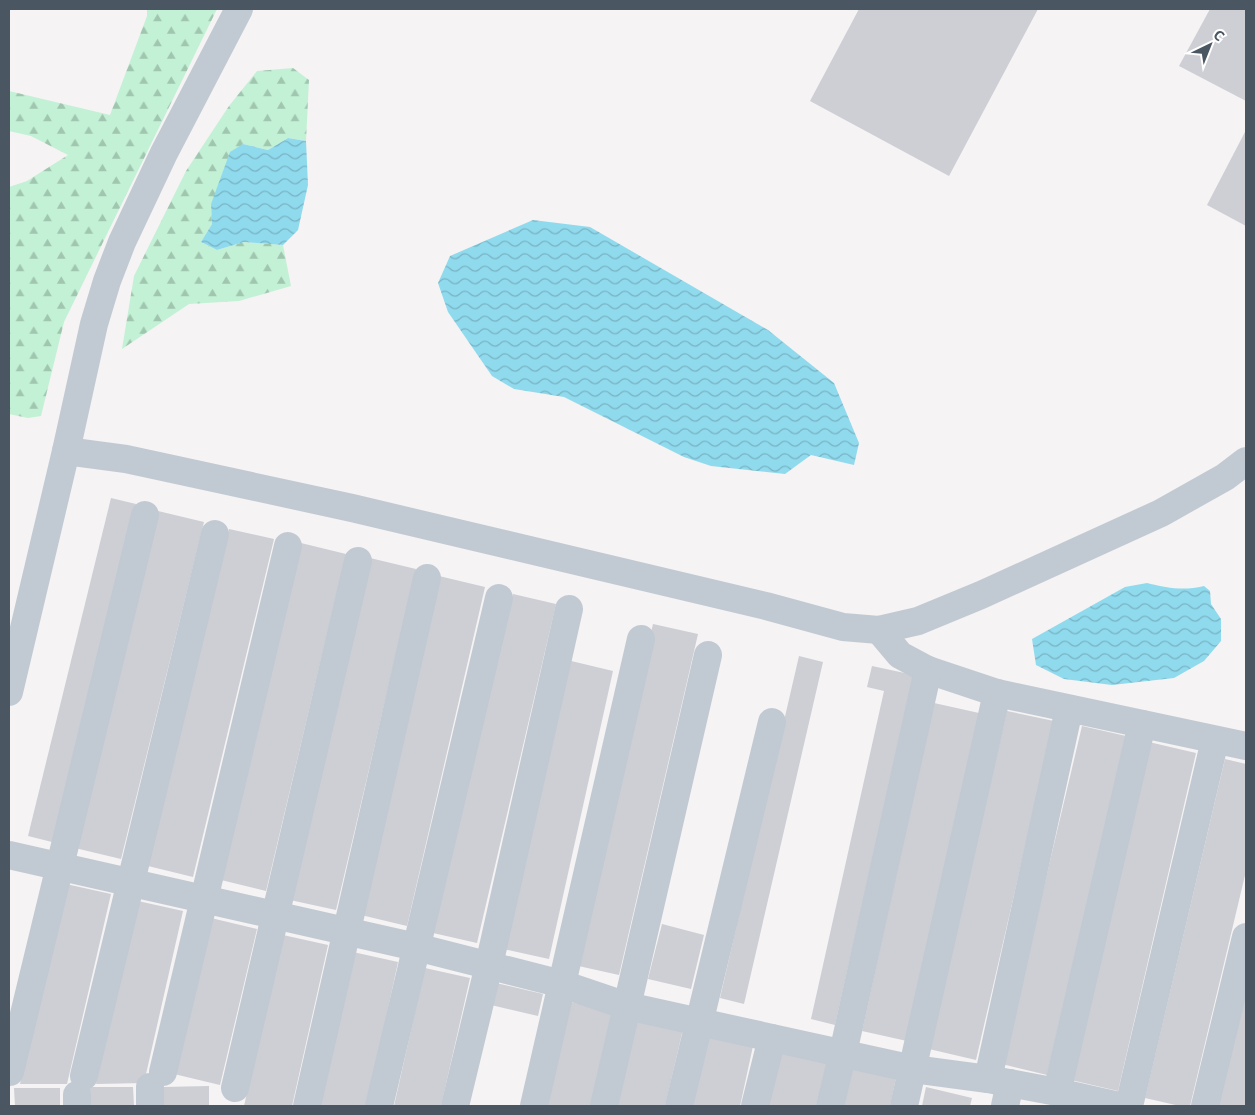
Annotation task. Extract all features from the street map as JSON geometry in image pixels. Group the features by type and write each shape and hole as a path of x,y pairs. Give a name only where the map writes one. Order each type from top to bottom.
{"lane":[{"path":"9,692 94,324 107,281 122,242 164,153 239,9"},
{"path":"66,451 126,459 352,508 766,606 843,627 879,630 918,621 972,599 1162,512 1225,477 1246,461"},
{"path":"10,1072 144,515"},
{"path":"79,1092 215,534"},
{"path":"154,1088 204,899 288,546"},
{"path":"235,1088 358,561"},
{"path":"307,1106 427,578"},
{"path":"379,1106 499,598"},
{"path":"456,1106 569,609"},
{"path":"879,630 900,655 928,670 997,693 1246,746"},
{"path":"534,1106 641,639"},
{"path":"604,1106 708,655"},
{"path":"830,1106 928,670"},
{"path":"904,1106 997,693"},
{"path":"1001,1089 1069,709"},
{"path":"679,1106 772,722"},
{"path":"1057,1092 1142,724"},
{"path":"1129,1106 1215,740"},
{"path":"9,855 416,948 562,984 627,1006 1001,1089 1057,1092 1119,1106"},
{"path":"1205,1106 1246,937"},
{"path":"755,1106 772,1038"}],"green space":[{"path":"147,9 217,9 64,322 41,416 28,418 9,414 9,187 27,181 68,155 31,136 9,131 9,91 110,115 147,16"},
{"path":"293,68 309,80 306,141 288,138 268,150 243,144 211,204 212,224 201,242 217,250 244,242 283,245 291,286 239,301 189,304 122,349 134,276 186,171 229,106 257,71"}],"water":[{"path":"288,138 306,141 308,185 298,230 283,245 244,242 217,250 201,242 212,224 211,204 230,152 243,144 268,150"},
{"path":"533,220 590,227 768,330 834,383 859,443 854,465 811,455 785,474 711,466 684,457 564,397 514,389 492,376 448,312 438,283 450,256"},
{"path":"1147,583 1176,588 1204,586 1210,591 1211,604 1221,619 1221,641 1204,661 1174,678 1112,685 1064,679 1036,665 1032,639 1125,587"}],"building":[{"path":"859,9 1038,9 949,176 810,101"},
{"path":"1210,9 1246,9 1246,101 1179,66"},
{"path":"1246,130 1246,226 1207,205"},
{"path":"111,498 136,504 52,842 28,836"},
{"path":"158,511 204,522 121,859 75,848"},
{"path":"229,529 274,539 193,877 148,866"},
{"path":"301,543 346,554 266,891 221,880"},
{"path":"370,558 416,569 336,910 290,900"},
{"path":"439,576 485,587 407,926 361,915"},
{"path":"513,594 556,604 477,943 433,933"},
{"path":"653,624 698,634 619,975 574,965"},
{"path":"799,656 823,662 744,1004 720,998"},
{"path":"567,660 613,671 549,959 503,949"},
{"path":"872,666 914,675 835,1025 811,1019 884,691 867,687"},
{"path":"934,703 979,713 907,1041 862,1031"},
{"path":"1007,711 1054,721 976,1060 929,1049"},
{"path":"1082,726 1126,736 1047,1075 1002,1064"},
{"path":"1149,742 1196,753 1118,1091 1071,1080"},
{"path":"1225,759 1246,764 1246,871 1190,1106 1180,1106 1145,1098"},
{"path":"66,884 111,894 67,1084 20,1084"},
{"path":"138,901 183,911 144,1083 96,1084"},
{"path":"211,918 257,929 220,1085 174,1074"},
{"path":"662,924 704,935 691,989 648,979"},
{"path":"283,935 328,945 292,1106 244,1106"},
{"path":"353,952 398,962 367,1106 320,1106"},
{"path":"425,968 470,978 441,1106 394,1106"},
{"path":"496,983 543,994 538,1016 491,1005"},
{"path":"1246,992 1246,1106 1218,1106"},
{"path":"566,1001 612,1011 591,1106 543,1106"},
{"path":"638,1018 683,1029 665,1106 617,1106"},
{"path":"707,1036 753,1046 740,1106 691,1106"},
{"path":"781,1050 827,1062 816,1106 768,1106"},
{"path":"852,1068 896,1078 890,1106 843,1106"},
{"path":"209,1086 209,1106 163,1106 163,1087"},
{"path":"87,1087 133,1087 134,1106 88,1106"},
{"path":"926,1087 972,1098 970,1106 922,1106"},
{"path":"14,1088 60,1088 60,1106 15,1106"}]}
